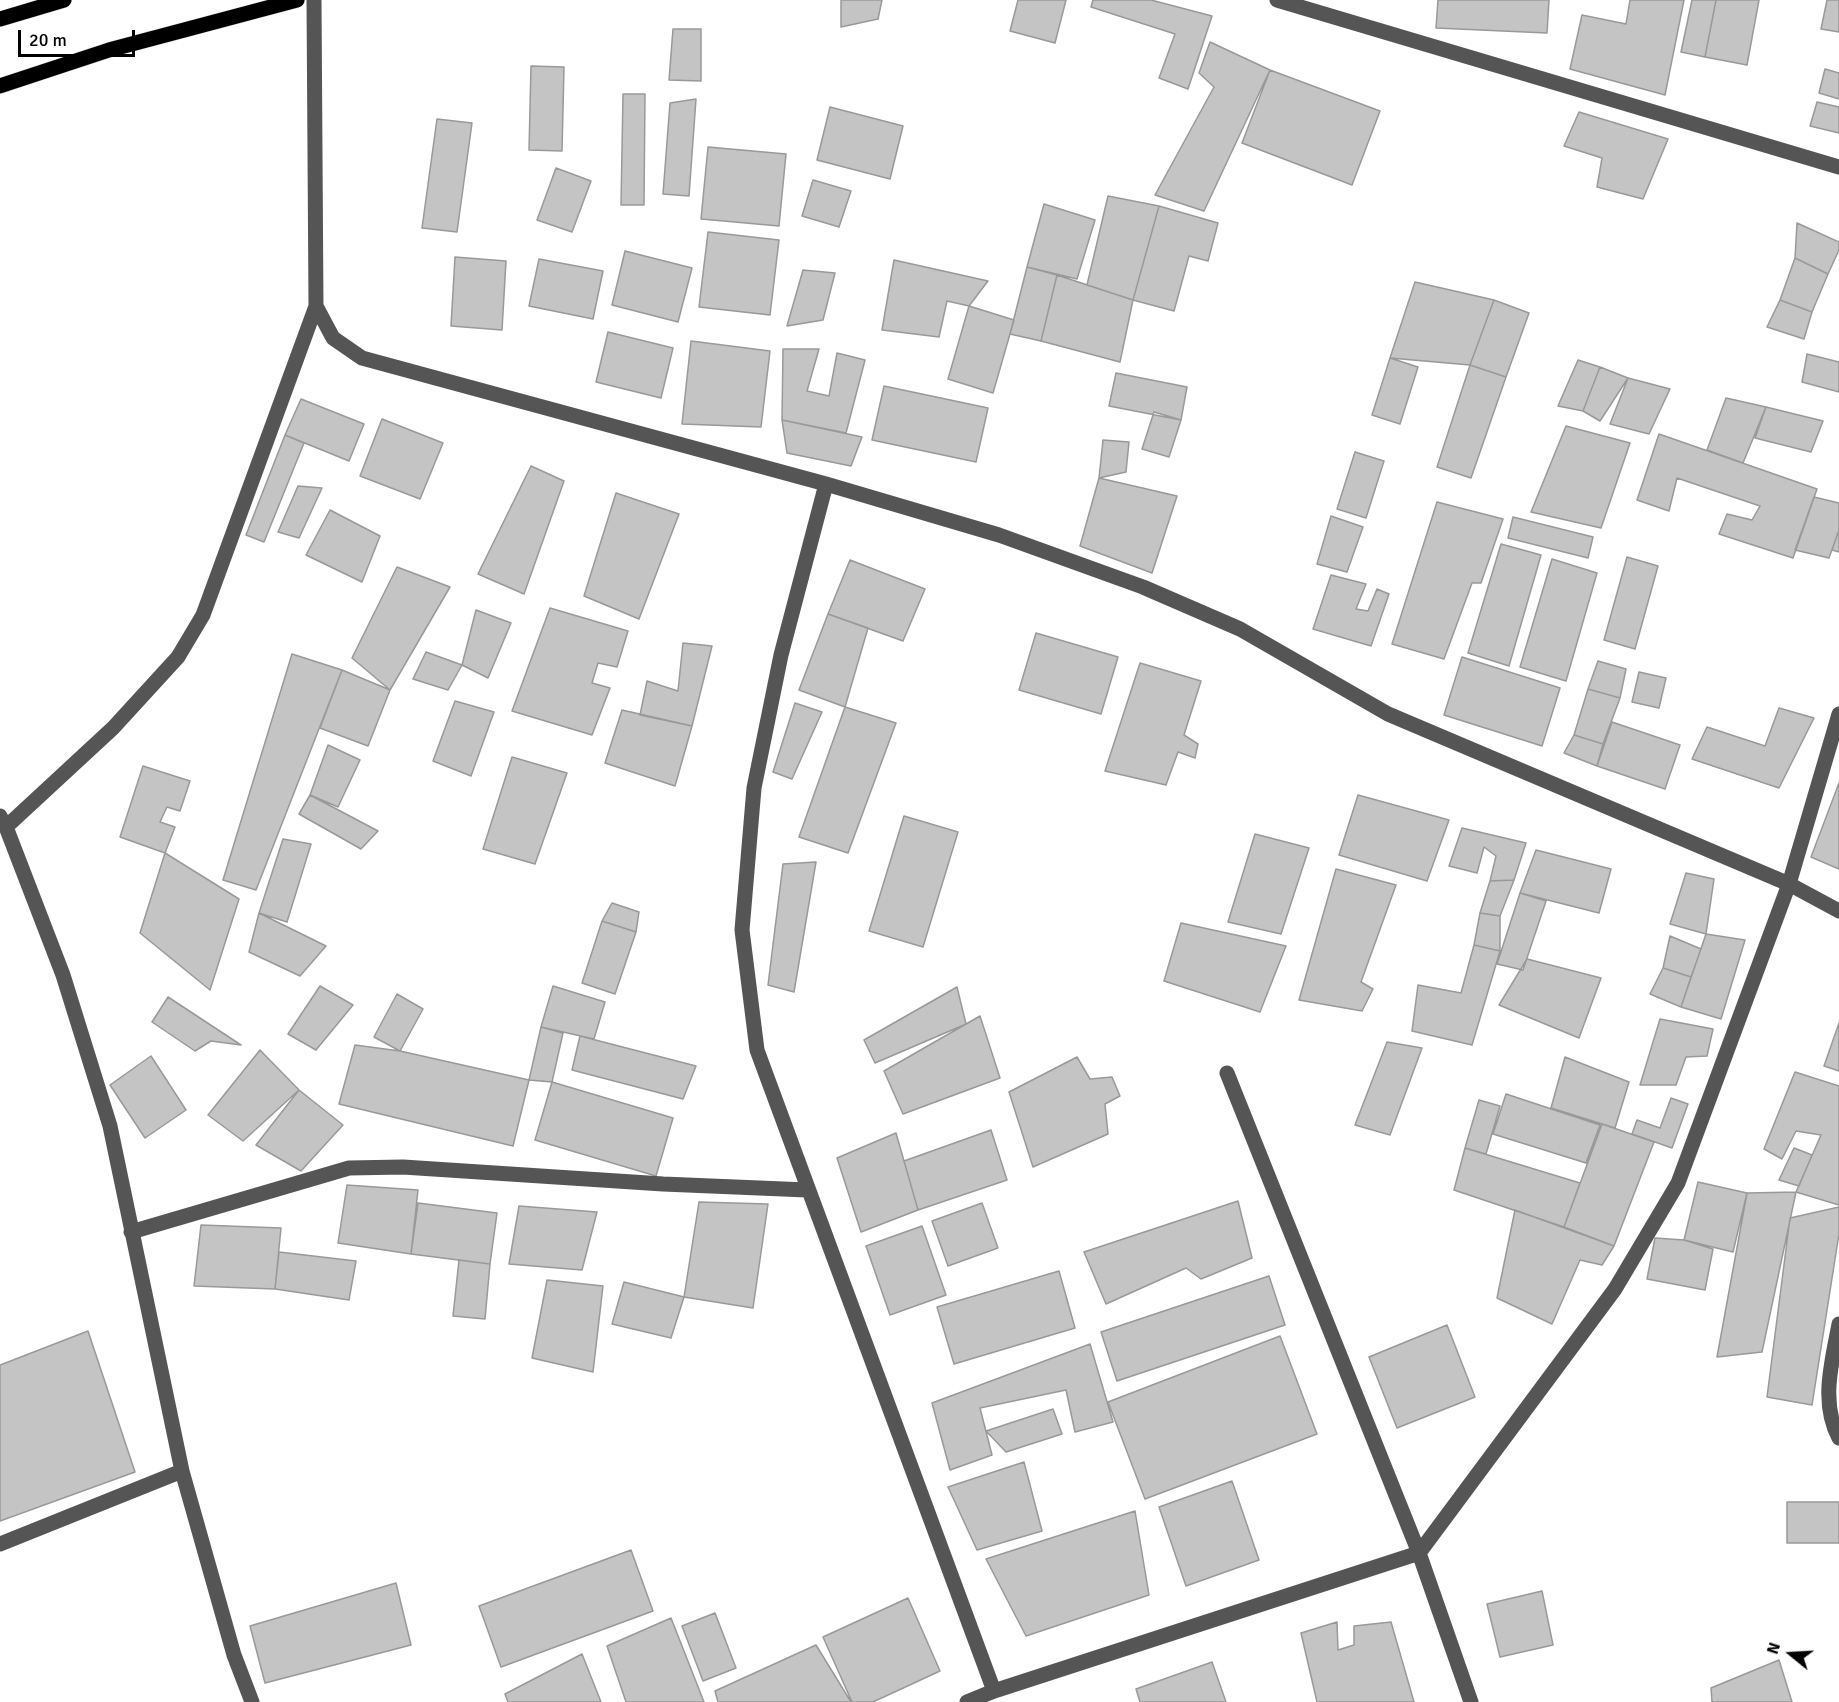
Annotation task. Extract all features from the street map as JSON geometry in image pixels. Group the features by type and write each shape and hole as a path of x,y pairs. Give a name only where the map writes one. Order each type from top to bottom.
{"main road":[{"path":"0,19 64,0"},
{"path":"0,86 109,50 297,0"}],"street":[{"path":"252,1702 234,1655 182,1471 130,1232 110,1126 63,975 3,821 113,728 178,657 202,615 254,481 316,306 314,0"},
{"path":"1277,0 1839,167"},
{"path":"316,306 333,338 362,358 826,484 999,535 1143,587 1240,629 1388,714 1789,884 1839,911"},
{"path":"826,484 781,655 754,788 742,930 757,1050 994,1691"},
{"path":"966,1702 1419,1553 1616,1289 1678,1183 1789,884 1839,714"},
{"path":"1227,1073 1419,1553 1471,1702"},
{"path":"130,1232 349,1168 403,1167 663,1185 807,1190"},
{"path":"1839,1324 1827,1390 1832,1425 1839,1438"},
{"path":"0,1544 182,1471"}],"building":[{"path":"841,0 882,0 878,19 841,27"},
{"path":"1018,0 1066,0 1055,43 1010,31"},
{"path":"1093,0 1151,0 1212,16 1188,89 1159,78 1175,34 1091,7"},
{"path":"1438,0 1549,0 1547,33 1436,28"},
{"path":"1630,0 1684,0 1665,95 1570,69 1582,15 1626,24"},
{"path":"1692,0 1716,0 1705,57 1681,52"},
{"path":"1716,0 1759,0 1747,65 1705,57"},
{"path":"1827,0 1839,0 1839,32 1821,29"},
{"path":"673,29 701,29 701,81 669,80"},
{"path":"1210,42 1270,70 1204,211 1155,195 1214,87 1199,73"},
{"path":"531,66 564,67 562,151 529,150"},
{"path":"1825,69 1839,73 1839,99 1819,93"},
{"path":"1270,70 1380,111 1352,185 1242,143"},
{"path":"623,94 645,94 644,205 621,205"},
{"path":"696,99 689,196 663,194 670,103"},
{"path":"1817,102 1839,107 1839,133 1810,126"},
{"path":"830,107 903,126 890,179 817,160"},
{"path":"1579,112 1668,139 1643,199 1597,187 1602,158 1564,146"},
{"path":"437,119 472,123 457,232 422,228"},
{"path":"708,147 786,154 779,226 701,219"},
{"path":"556,168 591,181 572,232 537,220"},
{"path":"813,180 851,191 839,227 802,216"},
{"path":"1108,196 1159,206 1133,300 1087,285"},
{"path":"1044,204 1095,220 1077,279 1027,267"},
{"path":"1159,206 1218,223 1208,261 1189,256 1174,311 1133,300"},
{"path":"1797,223 1839,242 1839,250 1828,274 1795,258"},
{"path":"708,232 779,240 770,315 699,307"},
{"path":"625,251 692,268 678,322 612,305"},
{"path":"455,257 506,261 502,330 451,326"},
{"path":"1795,258 1828,274 1812,312 1780,300"},
{"path":"539,259 603,271 593,319 529,306"},
{"path":"894,260 988,281 969,306 947,301 939,337 882,330"},
{"path":"1027,267 1057,275 1041,341 1010,334"},
{"path":"803,270 835,273 823,320 787,326"},
{"path":"1057,275 1133,300 1120,362 1041,341"},
{"path":"1415,282 1494,300 1470,365 1390,358"},
{"path":"1494,300 1529,313 1506,377 1470,365"},
{"path":"1780,300 1812,312 1804,339 1767,327"},
{"path":"969,306 1014,320 993,393 948,379"},
{"path":"608,332 673,348 661,398 596,382"},
{"path":"691,341 770,351 761,427 682,424"},
{"path":"783,349 819,349 807,391 829,396 837,353 865,360 846,433 782,420"},
{"path":"1807,354 1839,362 1839,392 1802,382"},
{"path":"1390,358 1418,367 1400,424 1372,415"},
{"path":"1578,360 1600,367 1583,411 1558,406"},
{"path":"1470,365 1506,377 1471,478 1437,467"},
{"path":"1600,367 1628,378 1600,421 1583,411"},
{"path":"1116,373 1187,387 1181,420 1109,406"},
{"path":"1628,378 1670,389 1649,434 1610,424"},
{"path":"884,386 988,408 976,462 872,440"},
{"path":"1726,398 1766,407 1743,463 1707,450"},
{"path":"301,399 364,424 349,461 285,435"},
{"path":"1766,407 1823,421 1811,452 1755,438"},
{"path":"1154,412 1181,420 1169,457 1142,449"},
{"path":"382,419 443,443 420,499 360,476"},
{"path":"782,420 862,437 851,466 787,453"},
{"path":"1566,426 1630,443 1601,528 1531,512"},
{"path":"1659,434 1817,489 1793,558 1719,534 1727,514 1752,520 1760,506 1677,478 1669,511 1637,500"},
{"path":"285,435 304,443 264,542 246,535"},
{"path":"1103,440 1129,442 1126,472 1099,478"},
{"path":"1355,452 1384,461 1366,518 1337,509"},
{"path":"531,466 564,481 524,594 478,574"},
{"path":"1099,478 1177,496 1152,573 1080,546"},
{"path":"298,486 322,488 299,538 278,532"},
{"path":"616,493 679,514 639,619 584,596"},
{"path":"1814,497 1839,503 1839,530 1829,558 1795,550"},
{"path":"1437,502 1503,519 1481,583 1472,583 1444,659 1392,644"},
{"path":"330,510 380,536 362,582 306,555"},
{"path":"1331,516 1363,527 1347,572 1317,564"},
{"path":"1513,517 1593,537 1588,558 1508,538"},
{"path":"1839,530 1839,552 1832,550"},
{"path":"1501,544 1541,555 1509,666 1468,653"},
{"path":"1627,557 1658,566 1635,649 1604,640"},
{"path":"1552,559 1597,573 1566,681 1520,667"},
{"path":"850,560 925,589 903,641 828,614"},
{"path":"397,567 450,587 390,690 352,658"},
{"path":"1331,575 1366,584 1356,609 1368,611 1377,589 1389,594 1371,646 1313,629"},
{"path":"550,608 628,631 617,667 598,663 592,683 610,688 592,735 512,711"},
{"path":"476,610 511,623 488,678 462,665"},
{"path":"828,614 868,628 845,707 799,690"},
{"path":"1036,633 1118,657 1101,714 1019,690"},
{"path":"683,643 712,646 692,726 640,715 647,681 678,691"},
{"path":"426,652 462,665 448,690 413,679"},
{"path":"292,654 342,670 256,890 223,880"},
{"path":"1462,657 1560,688 1542,746 1444,715"},
{"path":"1598,661 1626,669 1620,698 1588,689"},
{"path":"1140,663 1201,681 1184,735 1198,744 1195,758 1178,752 1166,785 1105,771"},
{"path":"342,670 390,690 368,746 320,728"},
{"path":"1639,672 1666,678 1659,708 1632,702"},
{"path":"1588,689 1620,698 1603,744 1574,735"},
{"path":"455,701 494,712 471,776 433,761"},
{"path":"795,703 822,712 792,779 773,772"},
{"path":"845,707 896,723 848,853 799,837"},
{"path":"1779,708 1814,718 1779,788 1692,759 1707,727 1765,746"},
{"path":"622,710 692,726 675,786 605,763"},
{"path":"1612,722 1680,745 1665,789 1597,766"},
{"path":"1574,735 1603,744 1597,766 1564,753"},
{"path":"328,745 360,760 338,807 310,795"},
{"path":"512,757 567,773 535,864 483,849"},
{"path":"143,766 190,781 180,811 167,807 160,822 175,827 165,853 120,837"},
{"path":"1839,783 1839,869 1811,857"},
{"path":"310,795 378,831 361,849 299,814"},
{"path":"1358,795 1449,820 1427,881 1339,855"},
{"path":"904,816 958,832 923,947 869,931"},
{"path":"1462,828 1526,843 1514,880 1490,881 1496,856 1484,847 1477,873 1449,866"},
{"path":"1255,834 1309,848 1281,934 1228,922"},
{"path":"283,839 311,844 287,922 259,913"},
{"path":"1536,850 1611,869 1599,913 1520,893"},
{"path":"165,853 239,899 210,990 140,933"},
{"path":"816,862 794,992 768,985 783,864"},
{"path":"1336,869 1396,885 1361,982 1373,989 1362,1011 1299,1000"},
{"path":"1686,873 1714,879 1706,934 1670,924"},
{"path":"1514,880 1500,916 1480,913 1490,881"},
{"path":"1520,893 1546,901 1523,970 1497,964"},
{"path":"612,903 639,912 636,932 602,921"},
{"path":"259,913 326,946 300,976 249,952"},
{"path":"1480,913 1500,916 1500,951 1474,945"},
{"path":"602,921 636,932 615,994 582,983"},
{"path":"1181,923 1286,946 1260,1012 1164,981"},
{"path":"1706,934 1745,940 1721,1019 1681,1007"},
{"path":"1670,936 1701,949 1691,977 1663,968"},
{"path":"1474,945 1500,951 1472,1045 1412,1031 1418,985 1461,993"},
{"path":"1527,959 1601,978 1579,1038 1499,1005"},
{"path":"1663,968 1691,977 1681,1007 1650,994"},
{"path":"320,986 353,1005 316,1050 288,1034"},
{"path":"553,986 605,1002 594,1039 541,1027"},
{"path":"957,987 966,1024 875,1063 864,1040"},
{"path":"397,994 423,1009 400,1051 374,1037"},
{"path":"168,997 241,1045 211,1041 195,1051 152,1022"},
{"path":"980,1016 1000,1078 903,1114 884,1071"},
{"path":"1660,1019 1713,1029 1707,1056 1686,1057 1676,1085 1640,1085"},
{"path":"1839,1023 1839,1071 1824,1066"},
{"path":"541,1027 563,1033 552,1082 529,1080"},
{"path":"580,1036 696,1066 683,1099 572,1070"},
{"path":"1387,1042 1422,1048 1390,1135 1355,1125"},
{"path":"355,1045 400,1051 529,1080 513,1146 339,1104"},
{"path":"260,1050 299,1090 243,1141 208,1115"},
{"path":"151,1056 186,1110 145,1138 110,1085"},
{"path":"1077,1057 1090,1079 1112,1077 1120,1096 1105,1104 1108,1134 1033,1167 1009,1092"},
{"path":"1565,1057 1629,1082 1615,1128 1551,1108"},
{"path":"1795,1072 1839,1086 1839,1205 1796,1192 1821,1135 1796,1131 1782,1159 1764,1149"},
{"path":"552,1082 673,1118 656,1176 535,1140"},
{"path":"299,1090 343,1125 301,1171 256,1145"},
{"path":"1506,1094 1600,1125 1586,1163 1493,1134"},
{"path":"1671,1098 1688,1104 1672,1148 1632,1134 1637,1120 1660,1128"},
{"path":"1479,1100 1500,1106 1486,1154 1465,1148"},
{"path":"1602,1124 1654,1142 1614,1246 1564,1227"},
{"path":"991,1130 1007,1180 918,1210 904,1161"},
{"path":"896,1133 918,1210 861,1232 837,1158"},
{"path":"1465,1148 1580,1183 1564,1227 1454,1190"},
{"path":"1794,1148 1812,1155 1799,1186 1779,1180"},
{"path":"1698,1182 1747,1193 1733,1252 1684,1240"},
{"path":"347,1185 418,1190 411,1254 338,1243"},
{"path":"1796,1192 1762,1352 1717,1357 1747,1193"},
{"path":"1238,1201 1252,1258 1201,1279 1186,1268 1106,1304 1084,1252"},
{"path":"699,1202 768,1204 753,1308 684,1297"},
{"path":"418,1203 497,1213 490,1264 411,1254"},
{"path":"982,1203 998,1248 948,1266 932,1221"},
{"path":"519,1206 597,1212 582,1270 509,1264"},
{"path":"1839,1207 1839,1234 1812,1405 1767,1397 1790,1218"},
{"path":"1515,1210 1614,1246 1602,1265 1580,1260 1552,1324 1497,1298"},
{"path":"201,1225 281,1228 275,1289 194,1286"},
{"path":"922,1226 946,1295 890,1315 866,1246"},
{"path":"1655,1238 1684,1240 1713,1249 1705,1290 1647,1279"},
{"path":"279,1252 356,1261 349,1300 275,1289"},
{"path":"459,1260 490,1264 485,1319 453,1316"},
{"path":"1059,1271 1075,1328 954,1364 937,1307"},
{"path":"1269,1276 1285,1325 1117,1381 1101,1332"},
{"path":"547,1280 603,1286 593,1372 532,1358"},
{"path":"624,1282 684,1297 671,1338 612,1324"},
{"path":"1447,1325 1475,1397 1397,1428 1369,1357"},
{"path":"88,1331 135,1472 0,1521 0,1365"},
{"path":"1280,1336 1317,1434 1145,1499 1108,1402"},
{"path":"1090,1344 1113,1422 1075,1432 1066,1390 980,1408 992,1455 950,1470 932,1403"},
{"path":"1053,1409 1062,1434 1006,1452 986,1431"},
{"path":"1024,1462 1042,1531 977,1550 948,1487"},
{"path":"1232,1481 1259,1560 1186,1586 1159,1507"},
{"path":"1787,1502 1839,1502 1839,1543 1787,1543"},
{"path":"1135,1511 1149,1595 1026,1636 986,1559"},
{"path":"631,1550 653,1611 501,1667 479,1606"},
{"path":"396,1583 411,1645 265,1683 250,1626"},
{"path":"1542,1591 1553,1645 1500,1657 1487,1604"},
{"path":"908,1598 940,1671 873,1702 852,1702 823,1637"},
{"path":"715,1613 736,1668 703,1681 682,1626"},
{"path":"671,1618 704,1702 626,1702 607,1646"},
{"path":"1337,1622 1338,1650 1354,1645 1354,1626 1391,1622 1414,1702 1317,1702 1301,1633"},
{"path":"816,1645 851,1702 718,1702 715,1691"},
{"path":"582,1654 601,1702 508,1702 505,1694"},
{"path":"1779,1660 1792,1702 1712,1702 1711,1688"},
{"path":"1212,1662 1226,1702 1140,1702 1136,1689"}]}
